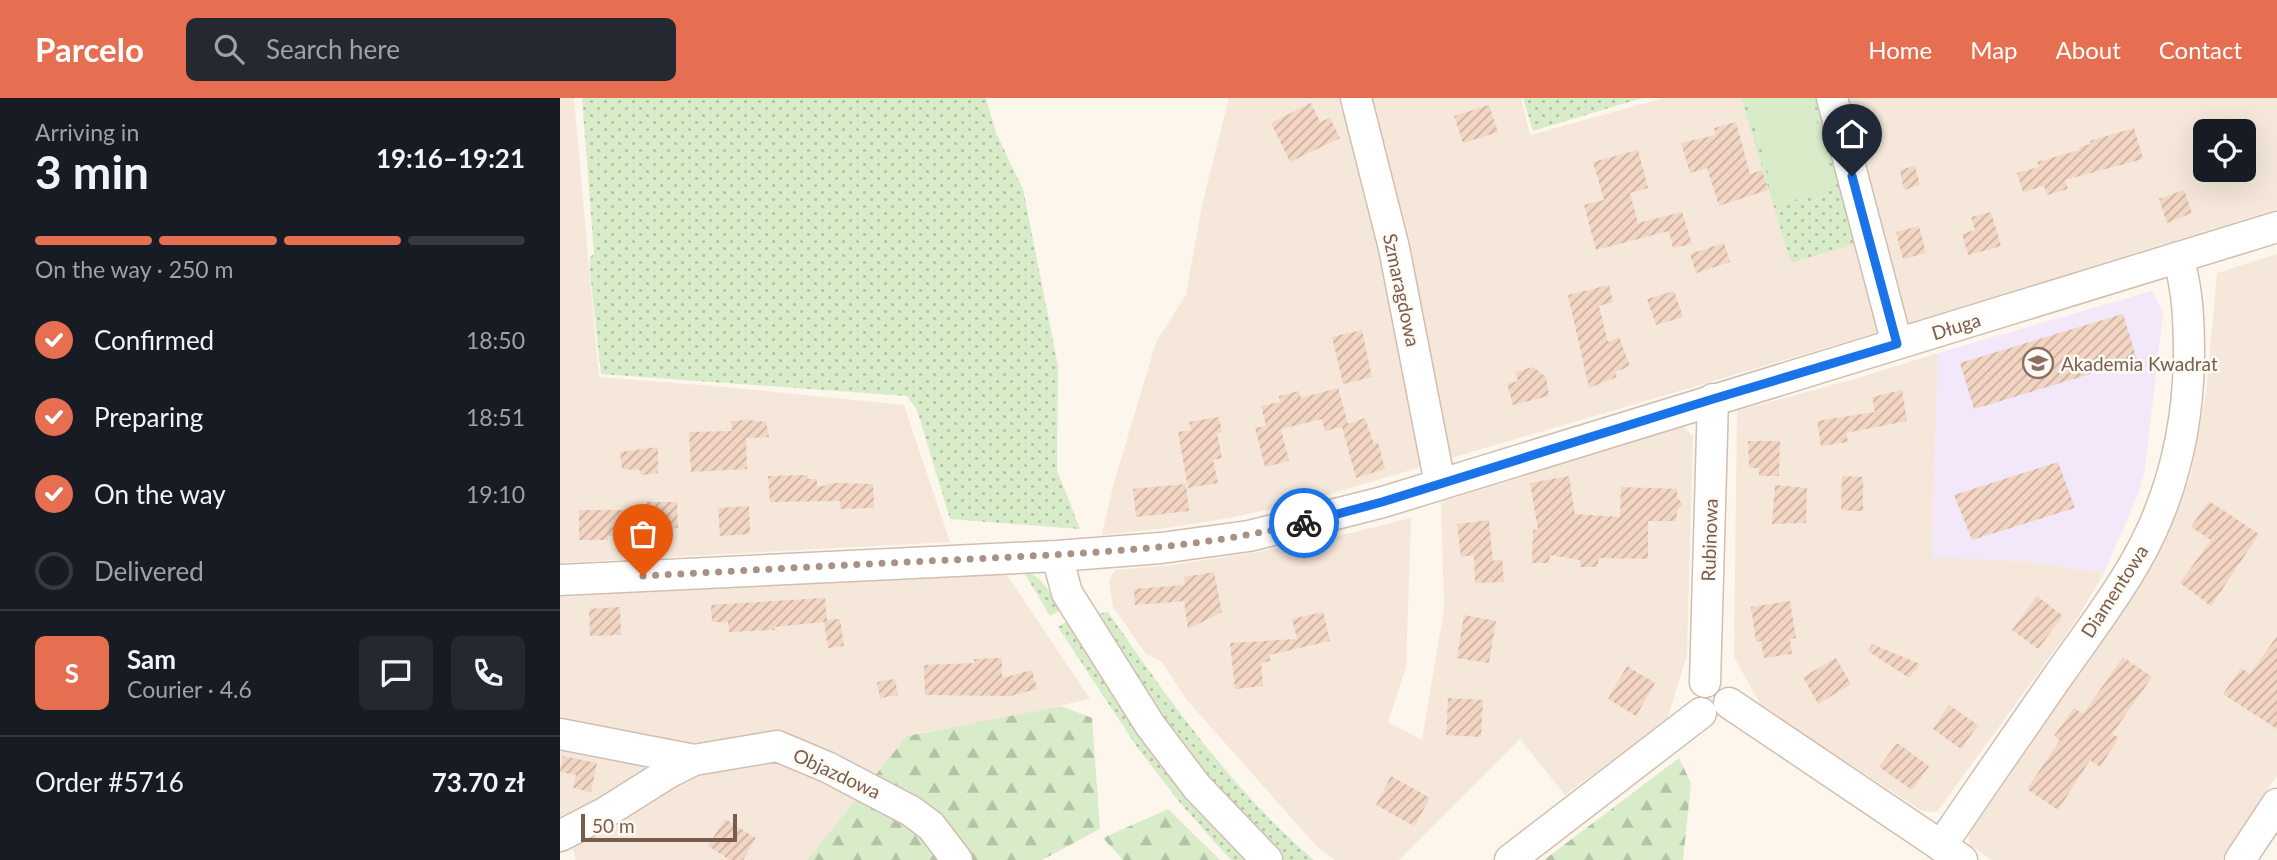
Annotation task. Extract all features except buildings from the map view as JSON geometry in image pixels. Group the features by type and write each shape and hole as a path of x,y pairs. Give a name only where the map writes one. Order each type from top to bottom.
{"street":[{"name":"Szmaragdowa","path":"1356,98 1394,248 1440,484"},
{"path":"1832,98 1897,344"},
{"name":"Długa","path":"560,580 1057,556 1161,548 1249,536 1335,515 1440,484 2277,227"},
{"name":"Diamentowa","path":"1951,853 2123,581 2150,535 2160,511 2176,464 2188,384 2188,304 2178,257"},
{"name":"Rubinowa","path":"1701,713 1693,699 1696,689 1705,682 1713,399"},
{"path":"1057,556 1067,593 1150,724 1197,787 1267,860"},
{"path":"1510,860 1701,713 1712,716 1723,712 1729,703 1728,692 1721,683 1705,682"},
{"path":"1729,703 1951,853"},
{"name":"Objazdowa","path":"560,734 694,760"},
{"name":"Objazdowa","path":"560,836 694,760 777,746 827,766 911,811 930,826 957,860"},
{"path":"2240,860 2277,804"}],"shaded area":[{"path":"560,98 574,98 599,377 904,405 950,542 560,563"},
{"path":"1229,98 1521,98 1530,135 1664,98 2277,98 2277,209 1886,330 1309,500 1235,517 1102,535 1113,486 1156,342 1186,295 1202,205"},
{"path":"2277,254 2277,775 2221,860 1992,860 1970,845 1969,834 2146,577 2190,478 2206,393 2217,273"},
{"path":"2152,291 2163,312 2145,469 2139,492 2104,573 2026,561 1932,557 1938,353"},
{"path":"1938,353 1932,557 2026,561 2104,573 2075,622 1937,812 1922,811 1762,707 1734,657 1737,411"},
{"path":"1683,427 1693,436 1687,655 1667,720 1565,795 1520,739 1399,860 1335,860 1318,848 1187,700 1162,662 1146,654 1113,607 1109,580 1115,570 1172,565 1257,552 1327,539 1411,518 1406,667 1388,722 1422,740 1444,609 1441,502"},
{"path":"953,572 1005,572 1090,699 908,735 807,860 576,860 568,832 560,835 560,597"}],"green space":[{"path":"582,98 986,98 996,133 1023,189 1058,366 1057,470 1080,529 950,519 917,410 907,396 601,374 590,271 590,257 594,254"},
{"path":"1523,98 1642,98 1533,131"},
{"path":"1741,98 1823,98 1858,243 1791,263"},
{"path":"1747,98 1810,98 1836,188 1777,205"},
{"path":"1022,569 1041,581 1060,610 1050,616"},
{"path":"1108,612 1203,743 1256,804 1314,860 1281,860 1236,812 1166,726 1091,615"},
{"path":"1068,621 1249,860 1232,860 1225,854 1181,804 1137,747 1058,627"},
{"path":"1061,706 1092,718 1100,829 1042,860 807,860 907,736"},
{"path":"1679,758 1691,783 1683,860 1544,860"},
{"path":"1168,809 1220,860 1123,860 1103,838"}],"way so far":[{"path":"643,576 1057,556 1161,548 1249,536 1304,523"}],"place":[{"name":"Akademia Kwadrat","path":"2038,363"}],"route":[{"path":"1304,523 1382,502 1897,344 1852,176"}]}
